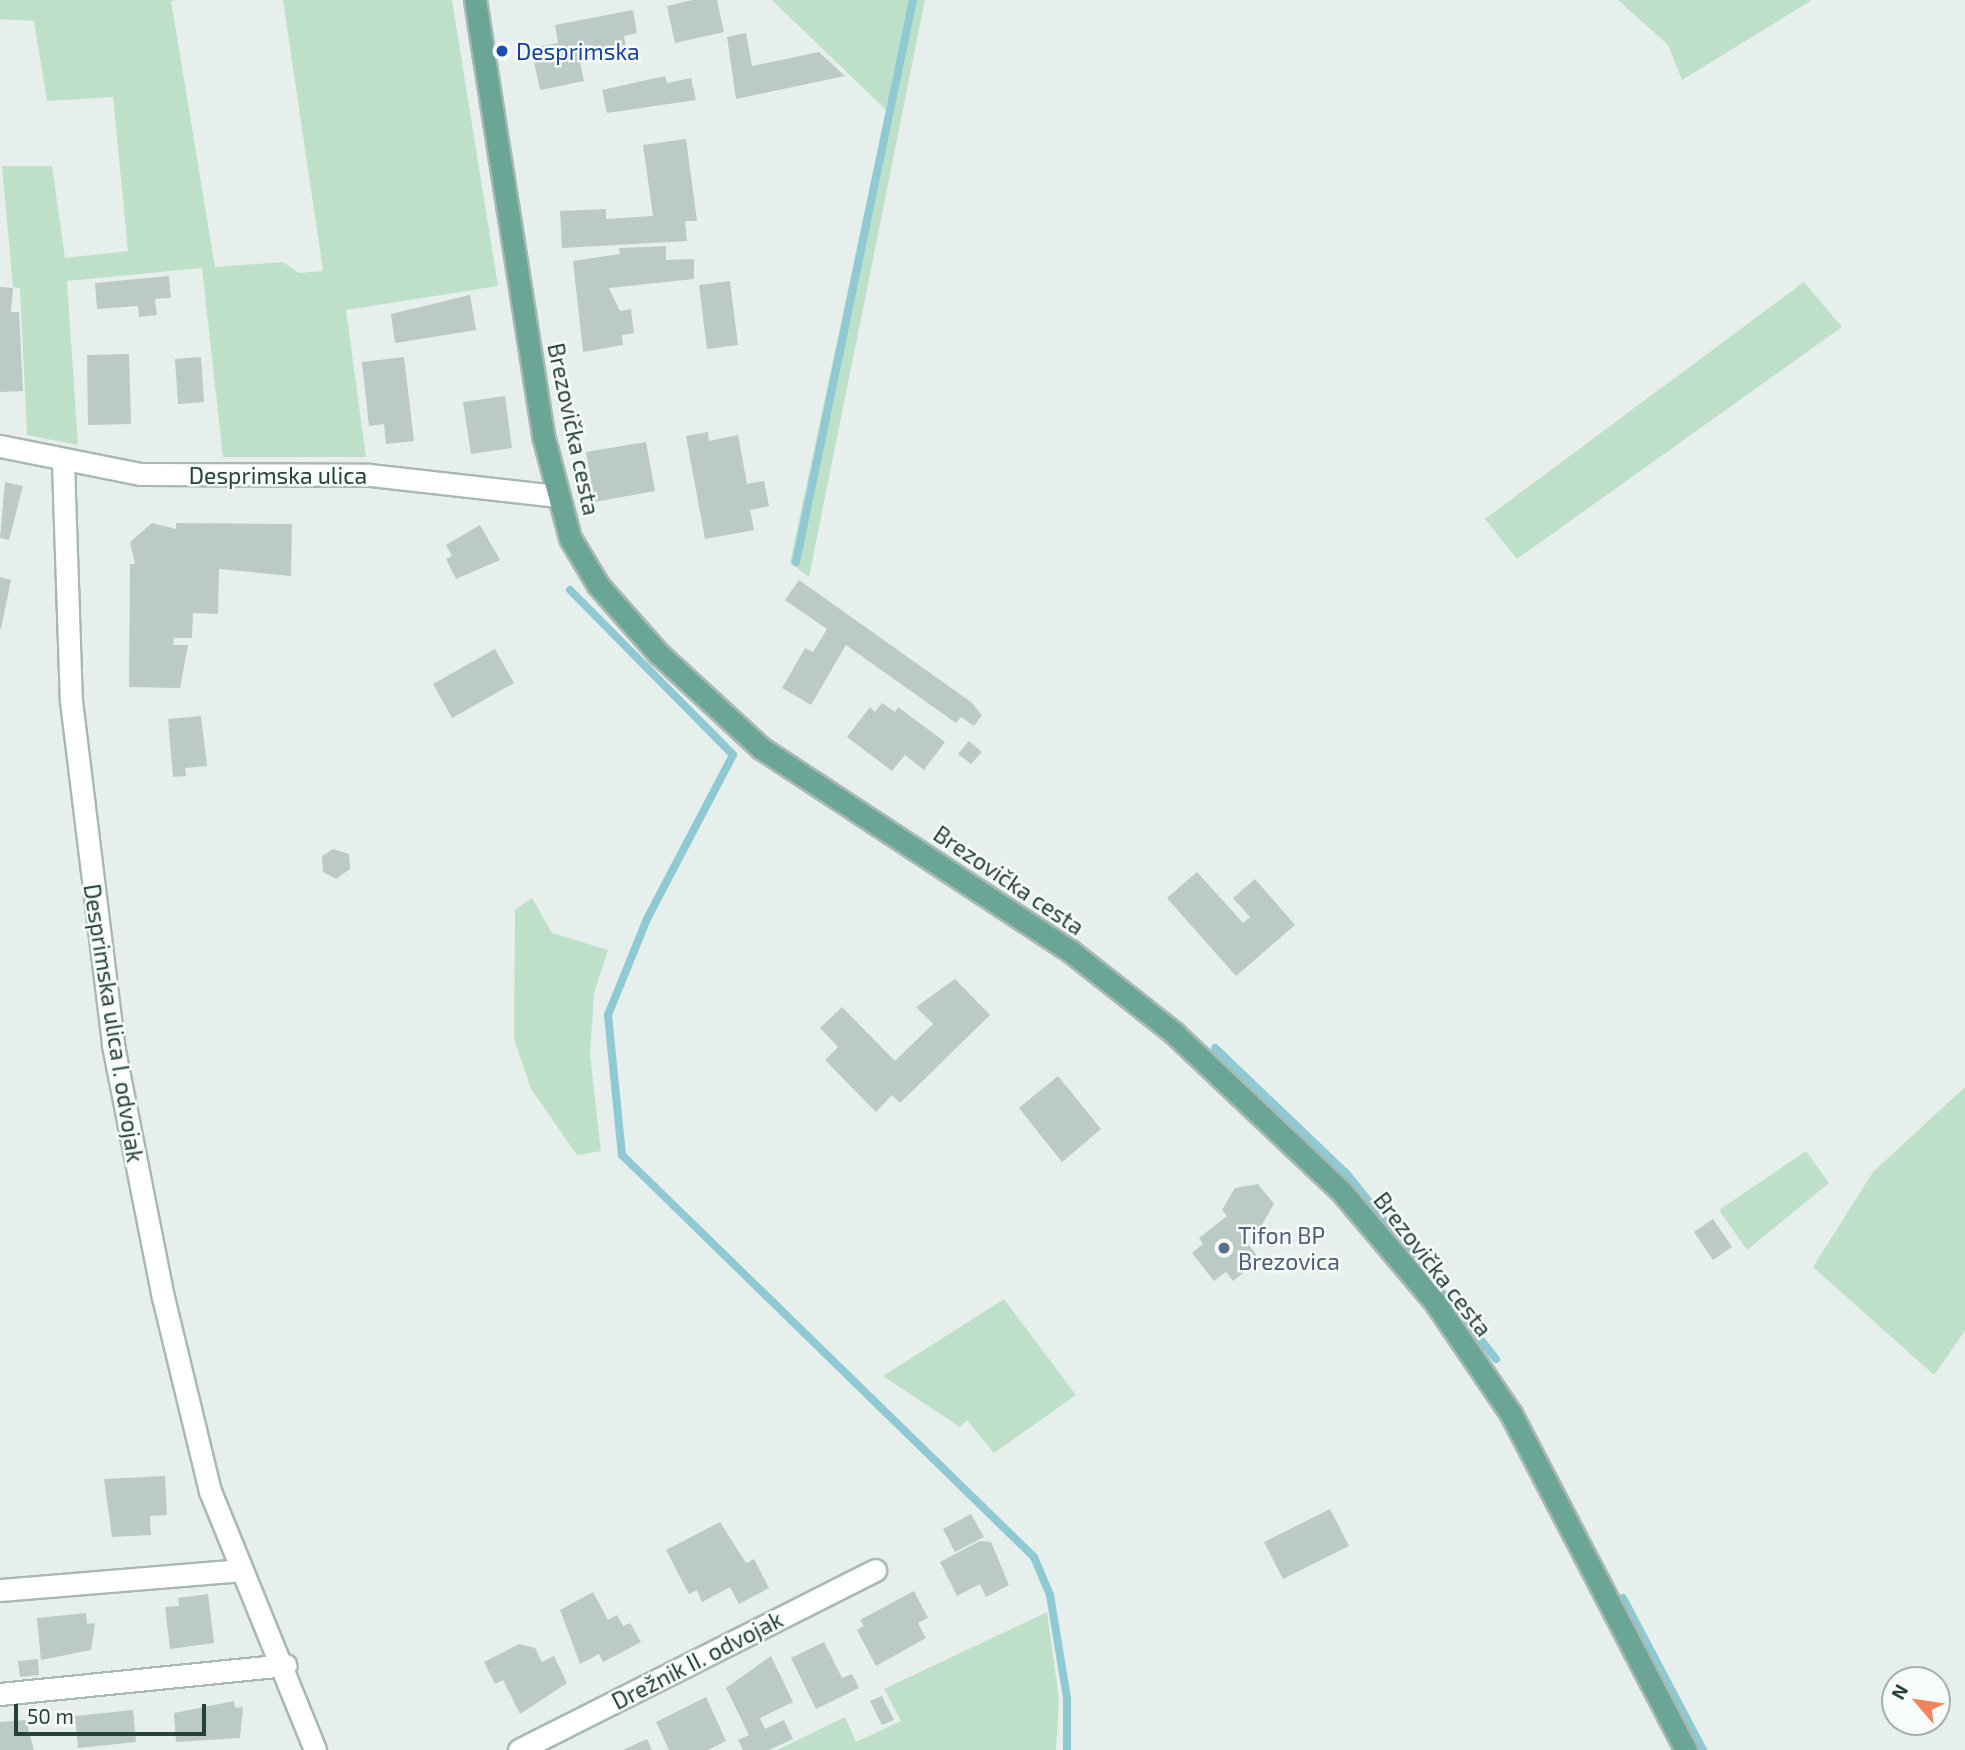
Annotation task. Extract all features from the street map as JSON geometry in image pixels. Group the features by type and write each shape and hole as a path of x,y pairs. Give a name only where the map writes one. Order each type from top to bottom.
{"main road":[{"name":"Brezovička cesta","path":"475,0 557,496 570,538 598,585 726,719 1069,950 1174,1033 1342,1192 1435,1302 1511,1414 1686,1750"}],"street":[{"name":"Desprimska ulica","path":"0,446 63,463 140,474 370,475 557,496"},
{"name":"Desprimska ulica I. odvojak","path":"63,463 71,701 113,1045 188,1404 210,1491 241,1570 286,1665 315,1750"},
{"path":"0,1590 241,1570"},
{"name":"Drežnik II. odvojak","path":"519,1750 874,1570"},
{"path":"0,1694 286,1665"}],"green space":[{"path":"0,0 177,0 171,1 215,267 283,262 299,273 323,271 283,0 452,0 498,286 346,310 366,457 223,457 202,268 67,281 78,445 27,435 20,288 13,287 2,166 52,166 65,258 128,251 113,97 47,101 34,21 0,19"},
{"path":"772,0 925,0 809,577 790,563 886,110"},
{"path":"1618,0 1812,0 1682,80 1668,45"},
{"path":"1804,282 1842,327 1517,559 1485,519"},
{"path":"532,898 552,933 608,950 594,993 590,1055 601,1151 577,1155 531,1089 514,1039 515,910"},
{"path":"1965,1087 1965,1331 1934,1375 1813,1267 1873,1172"},
{"path":"1806,1151 1829,1183 1747,1250 1719,1210"},
{"path":"1004,1299 1076,1395 994,1453 967,1420 960,1427 883,1376"},
{"path":"1047,1612 1059,1699 1056,1750 777,1750 845,1717 856,1742 901,1721 884,1689"}],"building":[{"path":"692,0 717,0 724,32 675,43 667,6"},
{"path":"633,10 637,33 624,36 627,53 580,63 584,81 540,90 531,48 558,43 555,25"},
{"path":"746,33 752,66 819,52 845,76 736,99 727,37"},
{"path":"665,76 667,83 691,78 696,100 607,113 602,90"},
{"path":"686,139 697,221 685,221 687,241 562,248 560,211 606,209 606,219 653,216 643,145"},
{"path":"666,246 666,260 694,259 694,279 609,288 620,311 631,309 634,333 622,335 623,345 583,352 573,261 620,254 619,248"},
{"path":"169,276 171,298 155,299 157,315 139,317 138,306 97,309 95,283"},
{"path":"730,281 738,345 707,349 699,285"},
{"path":"0,287 13,288 11,312 19,312 23,391 0,392"},
{"path":"470,295 476,330 395,343 391,314"},
{"path":"129,354 131,424 88,425 87,355"},
{"path":"201,357 204,402 178,404 175,359"},
{"path":"404,357 414,441 386,444 384,424 369,426 362,362"},
{"path":"505,396 512,448 471,454 463,402"},
{"path":"708,432 709,441 738,435 747,484 764,481 769,506 750,510 754,530 705,539 686,436"},
{"path":"646,442 655,491 595,502 586,452"},
{"path":"5,482 23,486 9,540 0,538"},
{"path":"152,523 176,529 176,523 292,524 291,576 219,569 218,614 193,613 192,638 174,638 173,645 188,645 180,688 129,687 130,564 135,564 130,542"},
{"path":"480,525 500,560 456,579 446,559 452,556 446,545"},
{"path":"0,577 11,580 1,629 0,629"},
{"path":"799,580 971,702 982,715 974,726 961,717 956,723 846,645 811,705 782,688 805,648 813,652 827,629 785,600"},
{"path":"495,649 514,683 452,718 433,684"},
{"path":"882,703 895,712 898,707 945,742 924,770 905,755 892,771 847,737 870,707 875,712"},
{"path":"201,716 207,766 185,768 186,776 173,777 168,719"},
{"path":"969,741 982,752 971,764 958,754"},
{"path":"333,849 349,854 350,869 336,879 323,872 322,856"},
{"path":"1197,872 1243,923 1250,917 1233,898 1255,879 1295,925 1236,976 1167,898"},
{"path":"955,979 990,1015 900,1103 892,1095 876,1112 825,1060 838,1047 820,1028 842,1007 895,1061 933,1024 916,1007"},
{"path":"1058,1076 1101,1129 1062,1162 1019,1108"},
{"name":"Tifon BP Brezovica","path":"1258,1184 1274,1204 1260,1228 1238,1230 1260,1260 1233,1281 1226,1272 1214,1281 1192,1253 1203,1244 1199,1238 1227,1216 1222,1210 1235,1188"},
{"path":"1713,1219 1732,1247 1713,1260 1694,1232"},
{"path":"165,1476 167,1515 150,1516 151,1535 112,1537 104,1479"},
{"path":"1330,1509 1349,1546 1283,1579 1264,1542"},
{"path":"971,1514 984,1537 955,1552 943,1529"},
{"path":"720,1522 746,1563 754,1559 769,1588 739,1604 730,1587 702,1602 697,1590 689,1594 666,1550"},
{"path":"980,1541 991,1542 1009,1585 986,1597 980,1584 957,1596 940,1562"},
{"path":"914,1591 928,1618 918,1623 926,1638 876,1666 857,1630 864,1626 860,1620"},
{"path":"593,1592 608,1620 617,1615 623,1626 630,1623 641,1642 603,1662 599,1654 580,1664 560,1610"},
{"path":"208,1594 214,1643 170,1649 165,1607 179,1606 178,1598"},
{"path":"86,1613 87,1624 95,1623 91,1650 41,1660 37,1618"},
{"path":"824,1642 842,1678 852,1674 859,1688 816,1709 791,1658"},
{"path":"519,1644 535,1648 542,1662 554,1656 567,1683 520,1714 503,1680 495,1684 484,1662"},
{"path":"771,1656 793,1702 760,1718 765,1729 784,1720 793,1739 769,1750 743,1750 738,1740 749,1735 726,1688"},
{"path":"38,1659 39,1675 20,1677 18,1661"},
{"path":"882,1696 894,1720 882,1725 870,1701"},
{"path":"706,1697 726,1741 708,1750 669,1750 656,1722"},
{"path":"234,1701 235,1708 243,1707 240,1738 176,1742 174,1713"},
{"path":"133,1710 136,1742 78,1748 75,1716"},
{"path":"26,1720 34,1750 0,1750 0,1722"},
{"path":"647,1739 652,1750 623,1750"}],"waterway":[{"path":"796,562 913,0"},
{"path":"570,590 733,755 647,919 608,1015 622,1155 1034,1557 1050,1595 1067,1698 1067,1750"},
{"path":"1215,1048 1346,1173 1496,1359"},
{"path":"1623,1598 1703,1750"}],"place":[{"name":"Desprimska","path":"502,51"},
{"name":"Tifon BP Brezovica","path":"1224,1248"}]}
